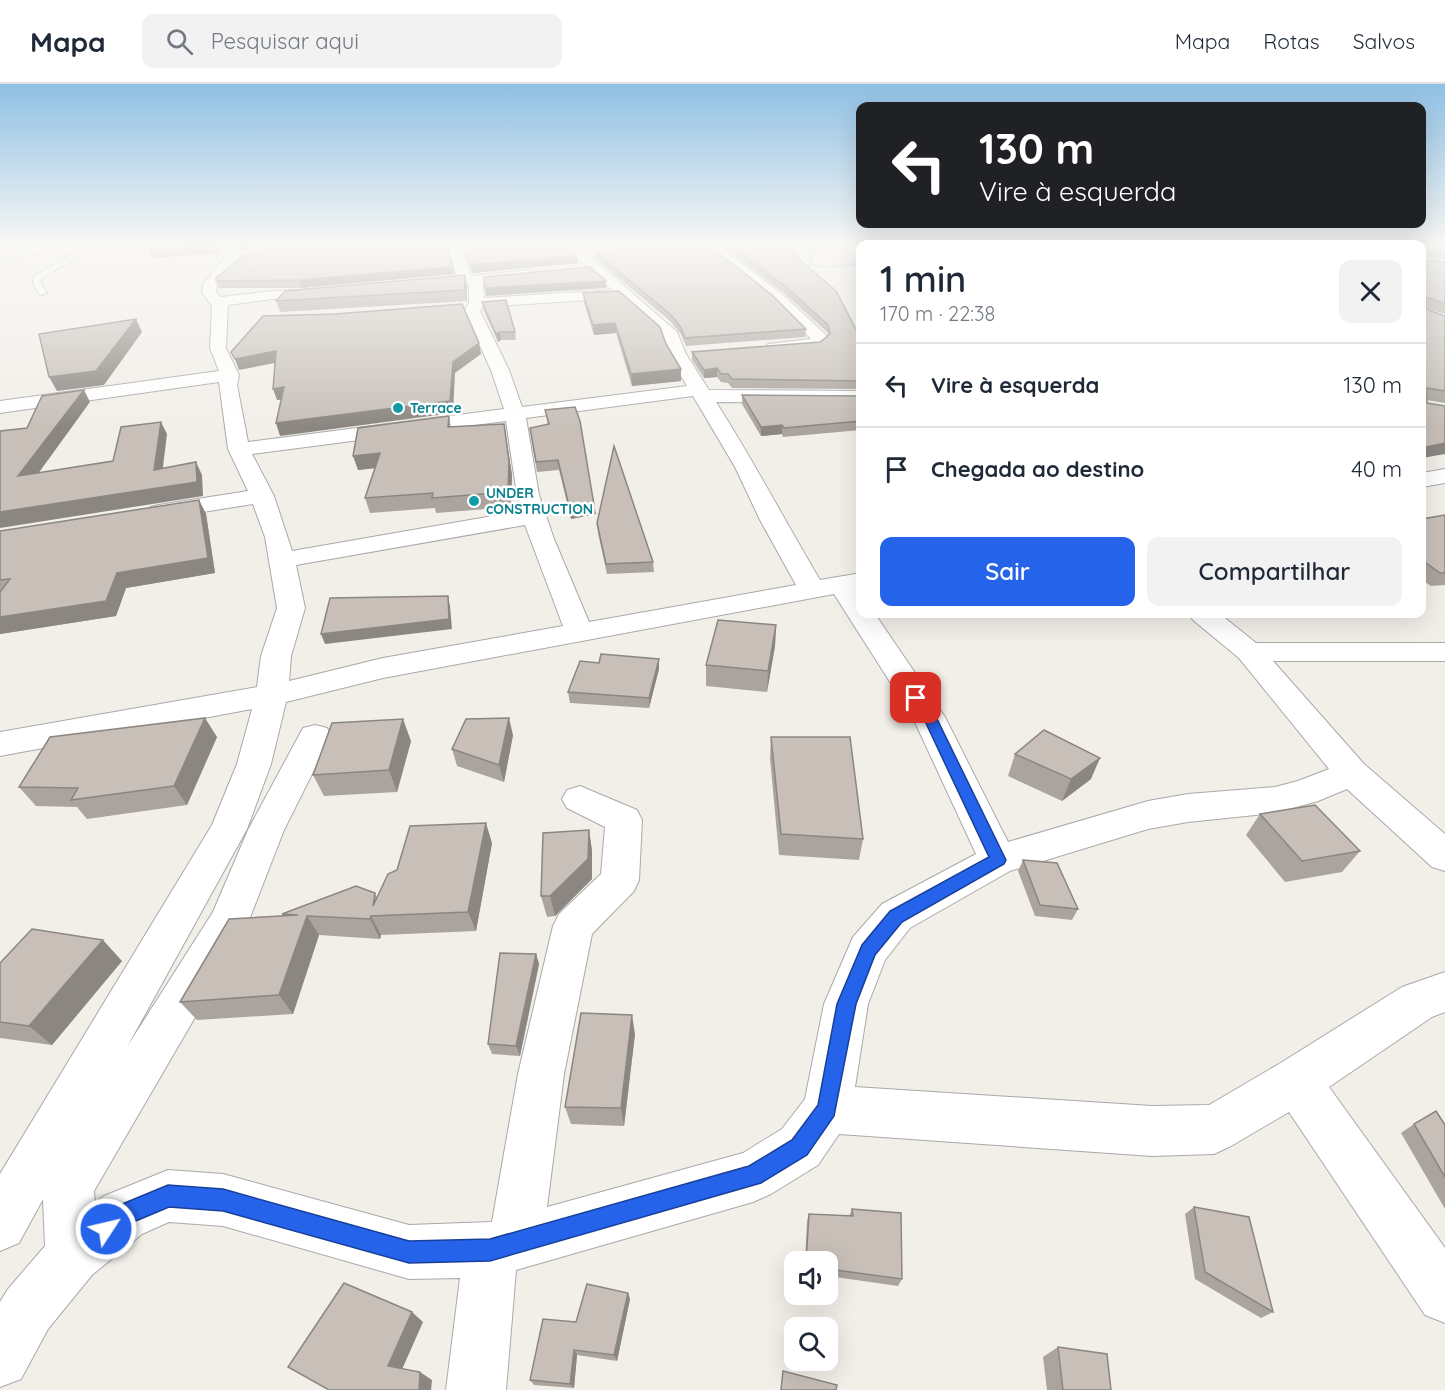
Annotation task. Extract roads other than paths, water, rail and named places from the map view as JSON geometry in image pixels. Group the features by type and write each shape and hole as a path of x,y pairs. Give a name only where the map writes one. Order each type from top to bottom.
{"street":[{"path":"0,1224 229,829 254,764 272,695 276,656 291,608 283,560 262,496 239,448 228,385 230,375 218,348 222,315 216,306"},
{"path":"222,315 245,306"},
{"path":"470,306 500,370 514,414 528,495 542,539 579,631"},
{"path":"637,306 671,335 677,354 746,467 772,520 838,585 856,611"},
{"path":"755,349 819,343 820,339 786,306"},
{"path":"677,354 699,352"},
{"path":"0,407 230,375"},
{"path":"239,448 700,393 856,397"},
{"path":"133,516 262,496"},
{"path":"283,560 536,516"},
{"path":"0,744 272,695 383,668 838,585"},
{"path":"861,618 929,717 998,860"},
{"path":"1208,618 1249,652 1352,773 1445,856"},
{"path":"1249,652 1445,652"},
{"path":"73,1256 68,1186 230,921 266,830 315,736"},
{"path":"0,1358 28,1309 73,1256 123,1215 168,1196 223,1200 409,1252 502,1247 753,1176 800,1147 827,1109 846,1004 868,950 896,916 998,860 1148,815 1188,808 1275,800 1306,792 1352,773"},
{"path":"476,1390 502,1247 573,926 620,880 624,820 580,799"},
{"path":"827,1109 1152,1131 1214,1129 1296,1081 1418,1000 1445,992"},
{"path":"1296,1081 1445,1295"}],"place":[{"name":"Terrace","path":"398,408"},
{"name":"UNDER cONSTRUCTION","path":"474,501"}]}
